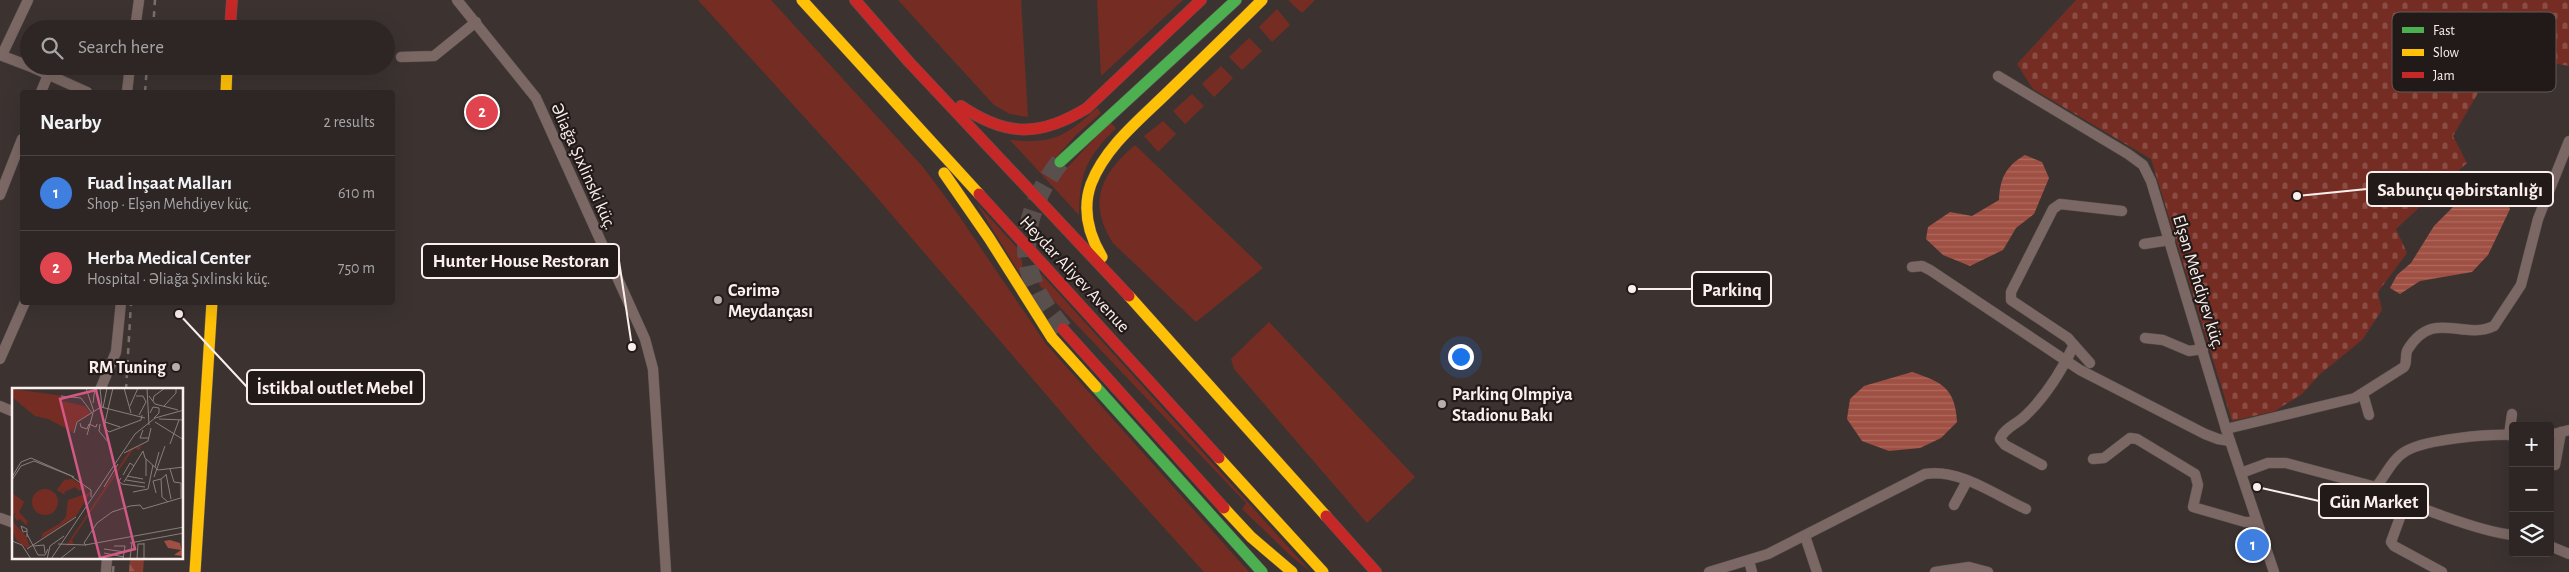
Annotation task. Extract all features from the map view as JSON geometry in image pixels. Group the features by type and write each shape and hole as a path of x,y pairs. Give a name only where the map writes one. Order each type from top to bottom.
{"main road":[{"path":"231,20 232,0"},
{"name":"Heydar Aliyev Avenue","path":"802,0 1324,572"},
{"name":"Heydar Aliyev Avenue","path":"855,0 909,62 1142,310 1376,572"},
{"path":"909,62 956,102 982,120 1018,131 1048,128 1069,120 1087,108 1201,0"},
{"path":"1060,162 1108,115 1236,0"},
{"path":"1142,310 1103,259 1090,234 1087,221 1091,185 1104,161 1126,135 1262,0"},
{"path":"226,90 227,75"},
{"path":"876,82 961,196 1052,338 1262,572"},
{"path":"195,572 212,305"},
{"path":"1063,329 1236,520 1292,572"}],"street":[{"path":"20,62 1,55 28,0"},
{"path":"136,20 139,0"},
{"name":"Əliağa Şıxlinski küç.","path":"457,0 536,98 649,350 656,394 666,572"},
{"path":"401,57 434,56 476,22"},
{"path":"42,90 48,75 82,90"},
{"path":"127,90 129,75"},
{"name":"Elşən Mehdiyev küç.","path":"1998,76 2138,161 2151,181 2226,429 2274,572"},
{"path":"2226,429 2307,408 2344,402 2363,394 2404,368 2408,349 2428,329 2444,326 2478,330 2494,326 2500,320 2521,285 2538,219 2569,141"},
{"path":"0,195 20,143"},
{"path":"2090,363 2068,338 2011,300 2011,292 2053,209 2060,204 2122,211"},
{"path":"2144,244 2170,240"},
{"path":"1912,267 1922,266 1930,270 2066,361 2205,434 2230,441"},
{"path":"0,360 24,305"},
{"path":"101,388 118,341 121,305"},
{"path":"2145,338 2163,340 2189,350 2203,349"},
{"path":"2042,465 2005,445 2000,439 2002,434 2038,403 2066,361 2074,345"},
{"path":"2363,394 2369,415"},
{"path":"0,406 12,411"},
{"path":"2512,414 2512,422"},
{"path":"2555,465 2565,431"},
{"path":"2376,486 2395,460 2414,448 2460,439 2509,435"},
{"path":"2093,459 2104,458 2130,438 2137,439 2195,474 2198,485 2193,507 2245,522 2257,522"},
{"path":"2241,473 2268,463 2286,462 2376,486 2406,501 2492,531 2509,534"},
{"path":"1709,572 1749,562 1805,536 1916,477 1935,472 1945,473 1967,481 2026,509"},
{"path":"1954,505 1967,481"},
{"path":"2406,501 2391,542 2394,546 2442,572"},
{"path":"0,518 12,522"},
{"path":"1805,536 1817,572"},
{"path":"2554,548 2569,554"},
{"path":"1749,562 1752,572"},
{"path":"1935,572 1964,567 1987,572"}],"green space":[{"path":"698,0 771,0 923,167 955,210 1046,344 1249,572 1204,572 1092,448 867,186"},
{"path":"898,0 1021,0 1028,117 1010,114 994,105"},
{"path":"1097,0 1183,0 1101,76"},
{"path":"1288,0 1315,0 1302,13"},
{"path":"2076,0 2569,0 2569,66 2556,64 2556,12 2392,12 2392,92 2479,92 2453,136 2467,163 2396,229 2407,253 2378,292 2382,310 2362,340 2319,375 2302,394 2275,411 2232,421 2151,159 2033,89 2017,64"},
{"path":"1277,9 1290,25 1272,42 1259,27"},
{"path":"1249,38 1262,51 1242,70 1229,57"},
{"path":"1221,66 1233,78 1214,97 1202,84"},
{"path":"1192,94 1204,106 1185,124 1173,111"},
{"path":"1097,108 1101,113 1076,135 1051,163 1064,171 1110,122 1116,128 1091,158 1083,176 1079,215 1010,140 1037,141 1058,136 1076,126"},
{"path":"1163,121 1176,134 1158,152 1144,136"},
{"path":"1135,145 1263,268 1196,322 1113,243 1105,228 1100,202 1106,178 1123,156"},
{"path":"977,204 1020,251 1025,282"},
{"path":"1033,265 1311,572 1292,557 1242,509 1246,503 1040,286"},
{"path":"1269,322 1415,477 1367,523 1234,369 1231,359"},
{"path":"130,560 144,560 143,572 129,572"}],"shaded area":[{"path":"2025,155 2042,162 2049,178 2034,214 2016,228 2003,250 1970,266 1943,255 1926,239 1928,227 1950,212 1972,216 1999,200 2005,173 2018,159"},
{"path":"2489,174 2498,178 2510,209 2488,255 2472,272 2420,281 2400,294 2390,288 2397,275 2411,263 2434,226 2463,197 2467,188 2478,176"},
{"path":"1912,372 1931,379 1945,388 1953,401 1957,422 1941,438 1920,448 1889,451 1862,441 1847,419 1850,399 1864,386"}],"tunnel":[{"path":"1060,162 1050,175 1035,204 1027,236 1027,252 1029,268 1037,290 1047,308 1063,329"}],"railway":[{"path":"154,20 155,0"},
{"path":"145,90 146,75"},
{"path":"126,388 131,305"},
{"path":"113,572 114,560"}],"traffic: fast":[{"path":"1060,162 1236,0"},
{"path":"1096,387 1262,572"}],"traffic: slow":[{"path":"802,0 979,194"},
{"path":"1102,257 1090,231 1087,203 1091,184 1106,157 1126,132 1262,0"},
{"path":"226,90 227,75"},
{"path":"944,173 989,238 1052,338 1096,387"},
{"path":"1129,296 1326,516"},
{"path":"195,572 212,305"},
{"path":"1219,458 1323,572"},
{"path":"1224,508 1251,537 1292,572"}],"traffic: jam":[{"path":"231,20 232,0"},
{"path":"855,0 909,62 1129,296"},
{"path":"961,106 993,123 1009,128 1039,128 1070,118 1087,108 1201,0"},
{"path":"979,194 1219,458"},
{"path":"1063,329 1224,508"},
{"path":"1326,516 1376,572"}],"place":[{"name":"Herba Medical Center","path":"482,112"},
{"name":"Sabunçu qəbirstanlığı","path":"2297,196"},
{"name":"Parkinq","path":"1632,289"},
{"name":"Cərimə Meydançası","path":"718,300"},
{"name":"İstikbal outlet Mebel","path":"179,314"},
{"name":"Hunter House Restoran","path":"632,347"},
{"name":"RM Tuning","path":"176,367"},
{"name":"Parkinq Olmpiya Stadionu Bakı","path":"1442,404"},
{"name":"Gün Market","path":"2257,487"},
{"name":"Fuad İnşaat Malları","path":"2253,545"}]}
